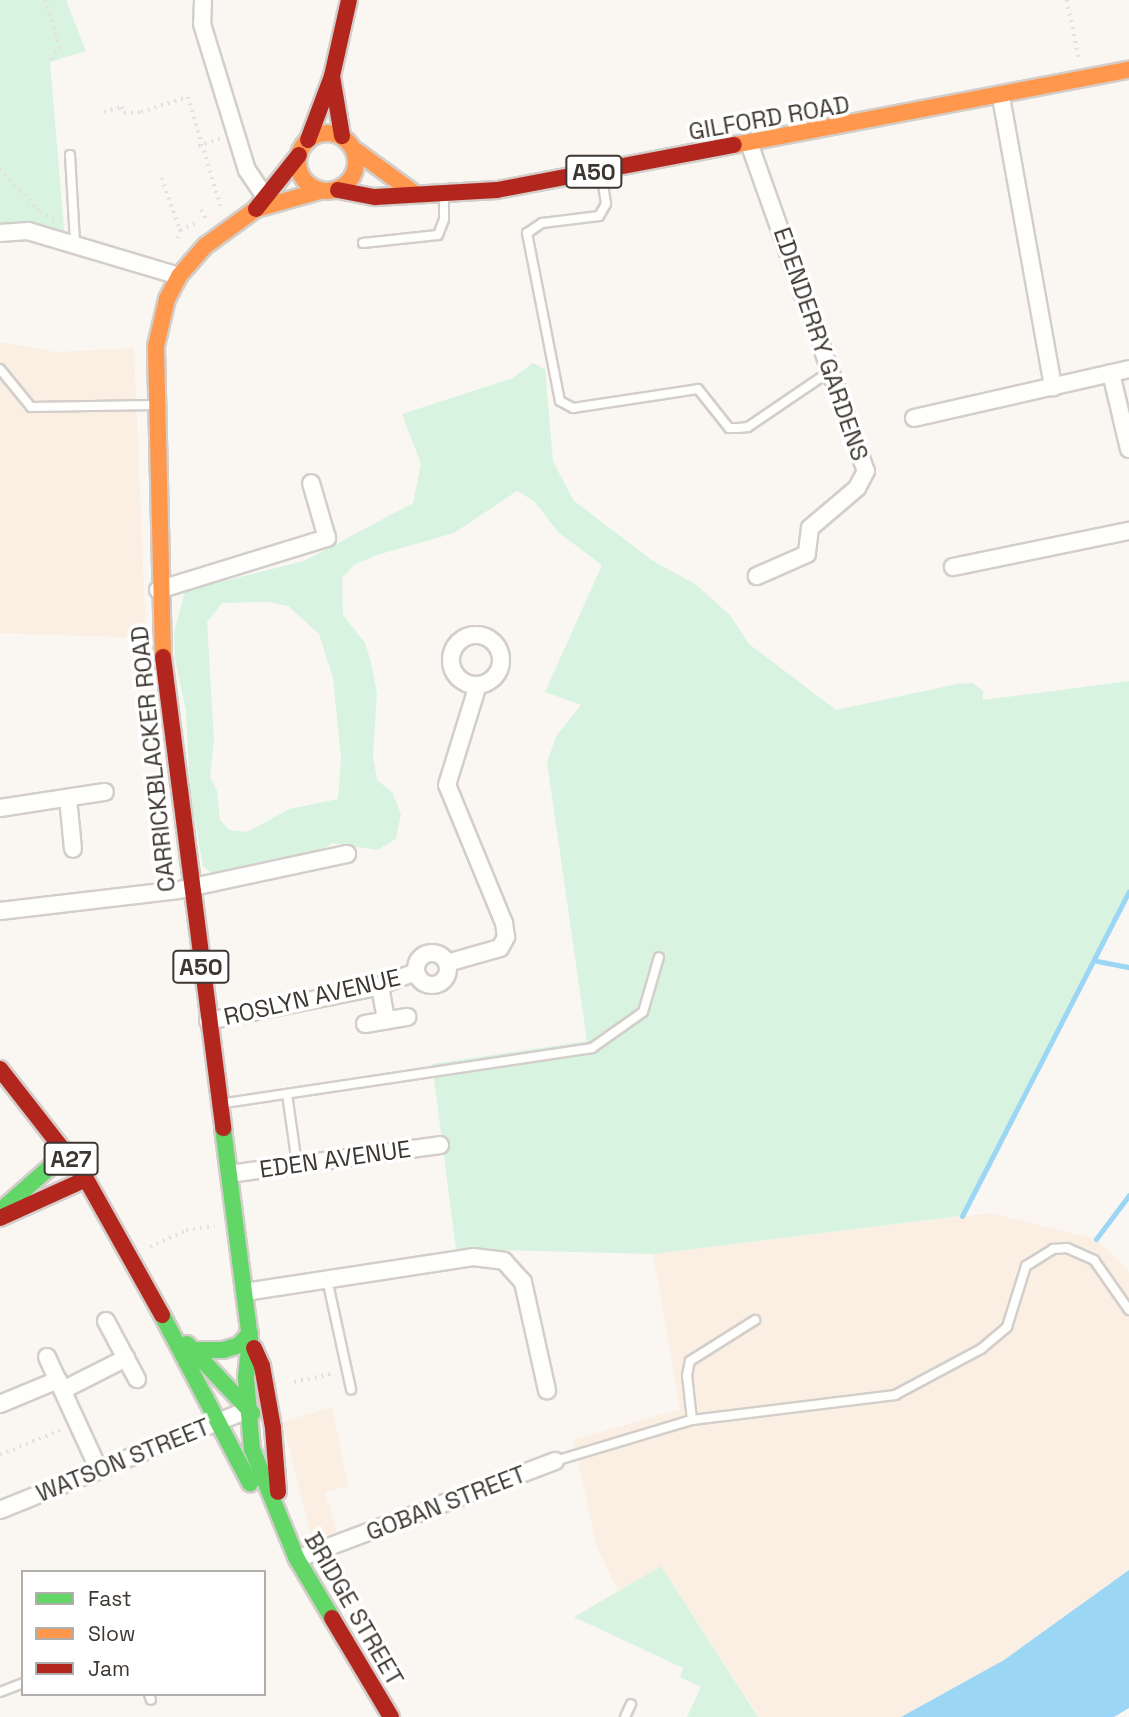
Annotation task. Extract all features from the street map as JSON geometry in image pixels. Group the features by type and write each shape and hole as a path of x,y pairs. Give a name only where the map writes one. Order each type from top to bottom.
{"main road":[{"path":"308,140 332,76 349,0"},
{"name":"GILFORD ROAD","path":"338,190 375,197 414,193 444,195 601,171 1083,82 1129,70"},
{"path":"332,76 342,136 355,150 414,193"},
{"path":"308,140 324,132 342,136"},
{"name":"A50","path":"299,155 308,140"},
{"path":"338,190 356,169 355,150"},
{"name":"CARRICKBLACKER ROAD","path":"247,1410 250,1336 245,1292 162,669 158,590 156,346 167,299 179,276 205,247 264,203 299,155"},
{"path":"299,155 304,180 320,191"},
{"name":"A50","path":"320,191 338,190"},
{"name":"CARRICKBLACKER ROAD","path":"264,203 320,191"},
{"name":"BRIDGE STREET","path":"0,1069 86,1179 133,1256 255,1493 280,1522"},
{"path":"0,1211 66,1153"},
{"path":"0,1218 86,1179"},
{"name":"BRIDGE STREET","path":"171,1330 194,1350 247,1410 273,1428 280,1522"},
{"name":"CARRICKBLACKER ROAD","path":"250,1336 262,1366 273,1428"},
{"path":"194,1350 223,1350 239,1345 250,1336"},
{"name":"BRIDGE STREET","path":"247,1410 252,1449 297,1559 391,1717"}],"street":[{"path":"202,0 202,24 247,170 264,203"},
{"path":"1001,97 1053,387"},
{"name":"EDENDERRY GARDENS","path":"749,143 866,471 857,488 810,528 807,554 757,576"},
{"path":"0,233 28,231 74,235 179,276"},
{"path":"914,418 1129,369"},
{"path":"1111,373 1129,449"},
{"path":"158,590 327,538 311,483"},
{"path":"953,567 1129,531"},
{"path":"447,963 445,979 436,985 421,982 416,972 421,958 430,953 447,963 500,948 506,937 504,923 447,785 478,685"},
{"path":"0,808 105,792"},
{"path":"68,798 72,849"},
{"path":"0,911 190,888 347,854"},
{"name":"ROSLYN AVENUE","path":"208,1020 380,986 416,972"},
{"path":"380,986 386,1020"},
{"path":"365,1024 407,1017"},
{"name":"EDEN AVENUE","path":"229,1174 440,1145"},
{"path":"245,1292 473,1257 504,1261 523,1282 547,1390"},
{"path":"106,1321 137,1379"},
{"path":"47,1357 99,1470"},
{"path":"0,1404 60,1385 126,1358"},
{"name":"WATSON STREET","path":"0,1510 247,1410"},
{"name":"GOBAN STREET","path":"297,1559 555,1461"}],"lane":[{"path":"70,155 74,235"},
{"path":"601,171 606,204 599,216 542,223 527,233 560,401 573,408 698,389 729,428 748,427 832,370"},
{"path":"363,243 438,235 444,219 444,195"},
{"path":"0,369 31,407 157,405"},
{"path":"218,1104 592,1048 643,1012 659,957"},
{"path":"287,1094 296,1164"},
{"path":"555,1461 692,1420 895,1395 981,1349 1007,1327 1026,1266 1053,1249 1067,1248 1094,1260 1129,1310"},
{"path":"327,1279 351,1389"},
{"path":"692,1420 687,1375 690,1362 755,1320"},
{"path":"0,1692 21,1684"},
{"path":"625,1717 631,1704"}],"path":[{"path":"45,0 60,47 50,62"},
{"path":"1067,0 1083,82"},
{"path":"104,112 122,107 124,113 141,112 188,97 200,145 222,211 180,230"},
{"path":"200,145 225,137"},
{"path":"0,169 40,212 74,235"},
{"path":"162,178 180,230 178,239"},
{"path":"133,1256 186,1230 236,1224"},
{"path":"294,1382 347,1370"},
{"path":"0,1455 78,1423"}],"shaded area":[{"path":"0,342 56,352 134,348 146,638 0,633"},
{"path":"991,1213 1096,1239 1129,1272 1129,1570 1004,1660 901,1717 759,1717 661,1566 618,1591 597,1547 573,1440 680,1409 653,1254"},
{"path":"332,1407 348,1486 325,1492 337,1532 312,1541 283,1422"}],"green space":[{"path":"0,0 66,0 86,51 50,62 65,240 0,233"},
{"path":"533,363 545,369 553,461 573,500 653,561 695,584 730,615 749,644 836,710 957,684 973,683 983,691 983,700 1129,681 1129,891 962,1216 653,1254 456,1249 432,1064 587,1041 547,762 557,735 581,705 545,692 602,565 559,533 534,501 517,491 454,533 377,555 354,565 342,578 343,615 365,643 371,662 377,693 373,755 377,780 392,792 401,814 396,839 377,850 333,843 305,858 217,876 203,867 190,791 186,711 175,660 174,632 185,591 304,561 413,503 421,464 402,414 513,378","holes":["269,602 288,606 319,634 333,678 341,758 338,799 289,809 247,832 229,830 220,820 217,791 210,777 214,740 207,622 222,603"]},
{"path":"661,1566 758,1717 687,1717 701,1687 680,1677 683,1668 574,1617"}],"water":[{"path":"1129,1570 1129,1708 1114,1717 901,1717 1004,1660"}],"waterway":[{"path":"962,1216 1129,891"},
{"path":"1097,961 1129,967"},
{"path":"1096,1239 1129,1195"}],"traffic: fast":[{"path":"223,1128 250,1339 246,1378 252,1449 297,1559 332,1618"},
{"path":"0,1211 66,1153"},
{"path":"162,1315 250,1483"},
{"path":"194,1350 223,1350 239,1345 250,1333"},
{"path":"187,1344 252,1413"}],"traffic: slow":[{"path":"734,145 1129,70"},
{"path":"321,133 333,133 348,141 356,156 356,162 356,168 348,183 333,191 321,191 306,183 298,168 298,156 306,141 321,133"},
{"path":"355,150 414,193"},
{"path":"163,657 156,346 167,299 179,276 205,246 256,209 320,191"}],"traffic: jam":[{"path":"308,140 332,76 349,0"},
{"path":"332,76 342,136"},
{"path":"338,190 375,197 497,190 734,145"},
{"path":"256,209 299,155"},
{"path":"163,657 223,1128"},
{"path":"0,1069 86,1179 162,1315"},
{"path":"0,1218 86,1179"},
{"path":"254,1348 262,1366 273,1428 278,1492"},
{"path":"332,1618 391,1717"}]}
